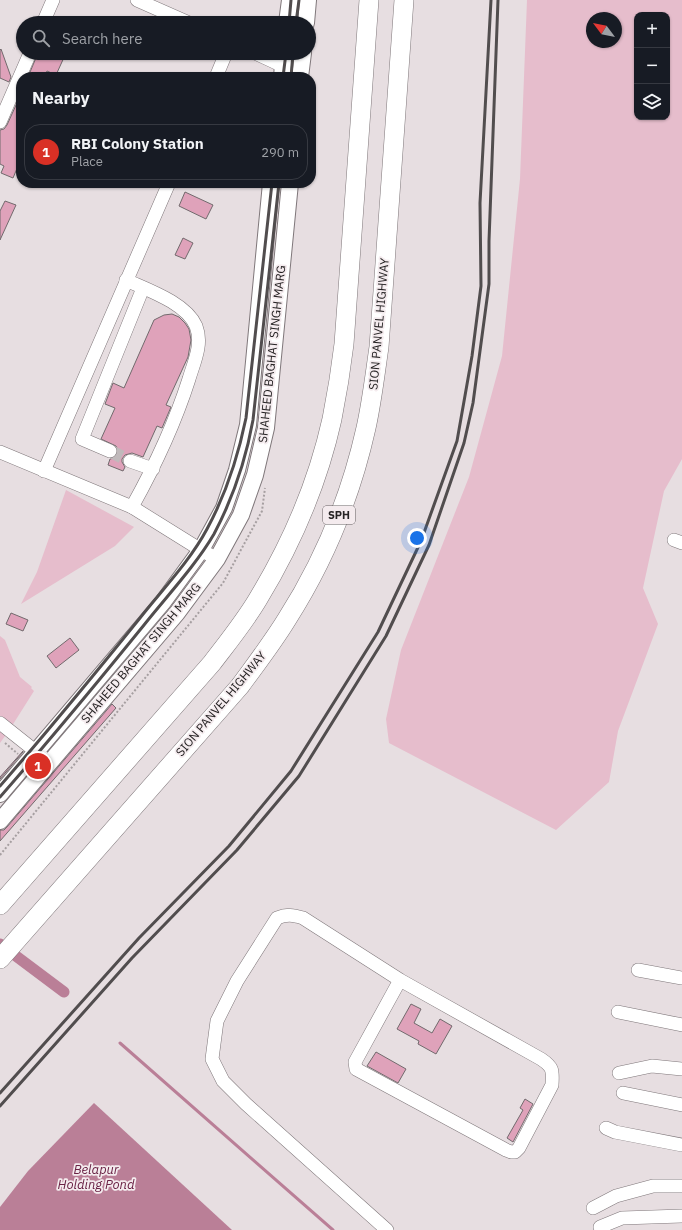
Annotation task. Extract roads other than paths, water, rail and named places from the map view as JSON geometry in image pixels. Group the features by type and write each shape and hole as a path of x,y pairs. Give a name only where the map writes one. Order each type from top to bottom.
{"highway":[{"name":"SPH","path":"0,905 212,663 236,632 258,600 277,566 309,495 332,420 344,344 369,0"},
{"name":"SION PANVEL HIGHWAY","path":"0,959 240,686 265,653 288,618 308,583 326,545 339,514 355,468 366,428 374,388 379,347 404,0"}],"main road":[{"path":"288,16 290,0"},
{"path":"307,16 308,0"},
{"path":"301,72 302,60"},
{"name":"SHAHEED BAGHAT SINGH MARG","path":"0,794 163,602 196,547 224,508 237,470 248,425 272,188"},
{"name":"SHAHEED BAGHAT SINGH MARG","path":"0,821 178,613 217,559 241,515 255,475 266,428 290,188"}],"street":[{"path":"46,16 53,0"},
{"path":"137,0 173,16"},
{"path":"22,72 27,60"},
{"path":"218,72 223,60"},
{"path":"271,60 283,65"},
{"path":"0,122 16,85"},
{"path":"44,471 167,188"},
{"path":"126,280 174,304 188,314 196,326 198,338 198,349 180,410 153,469 132,507"},
{"path":"110,451 82,439 143,288"},
{"path":"0,452 132,507 217,559"},
{"path":"130,461 153,469"},
{"path":"0,723 50,762"},
{"path":"387,1230 246,1104 223,1081 212,1059 217,1021 237,982 277,918 284,915 294,915 303,918 400,980 541,1059 549,1065 553,1074 552,1085 519,1148 515,1152 506,1150 356,1069 355,1062 400,980"},
{"path":"638,970 682,978"},
{"path":"618,1012 682,1025"},
{"path":"619,1073 652,1066 682,1069"},
{"path":"623,1093 682,1105"},
{"path":"606,1128 615,1132 682,1145"},
{"path":"593,1208 616,1196 653,1186 682,1186"},
{"path":"600,1227 622,1218 682,1216"}],"water":[{"name":"Belapur Holding Pond","path":"94,1103 232,1230 0,1230 0,1207 28,1171"}],"waterway":[{"path":"0,944 64,992"},
{"path":"120,1043 333,1230"}],"tunnel":[{"path":"110,451 130,461"}],"railway":[{"path":"290,16 291,0"},
{"path":"297,16 299,0"},
{"path":"0,1093 139,938 229,846 291,771 378,632 421,541 457,441 472,356 481,286 480,203 491,0"},
{"path":"0,1106 132,958 237,850 299,776 386,636 429,545 464,443 473,403 489,284 489,241 498,0"},
{"path":"284,72 285,60"},
{"path":"291,72 292,60"},
{"path":"0,786 71,703 184,564 200,541 214,516 226,489 246,418 271,188"},
{"path":"0,797 73,712 181,580 207,546 221,520 238,478 247,449 253,420 278,188"}],"place":[{"name":"RBI Colony Station","path":"38,766"}]}
